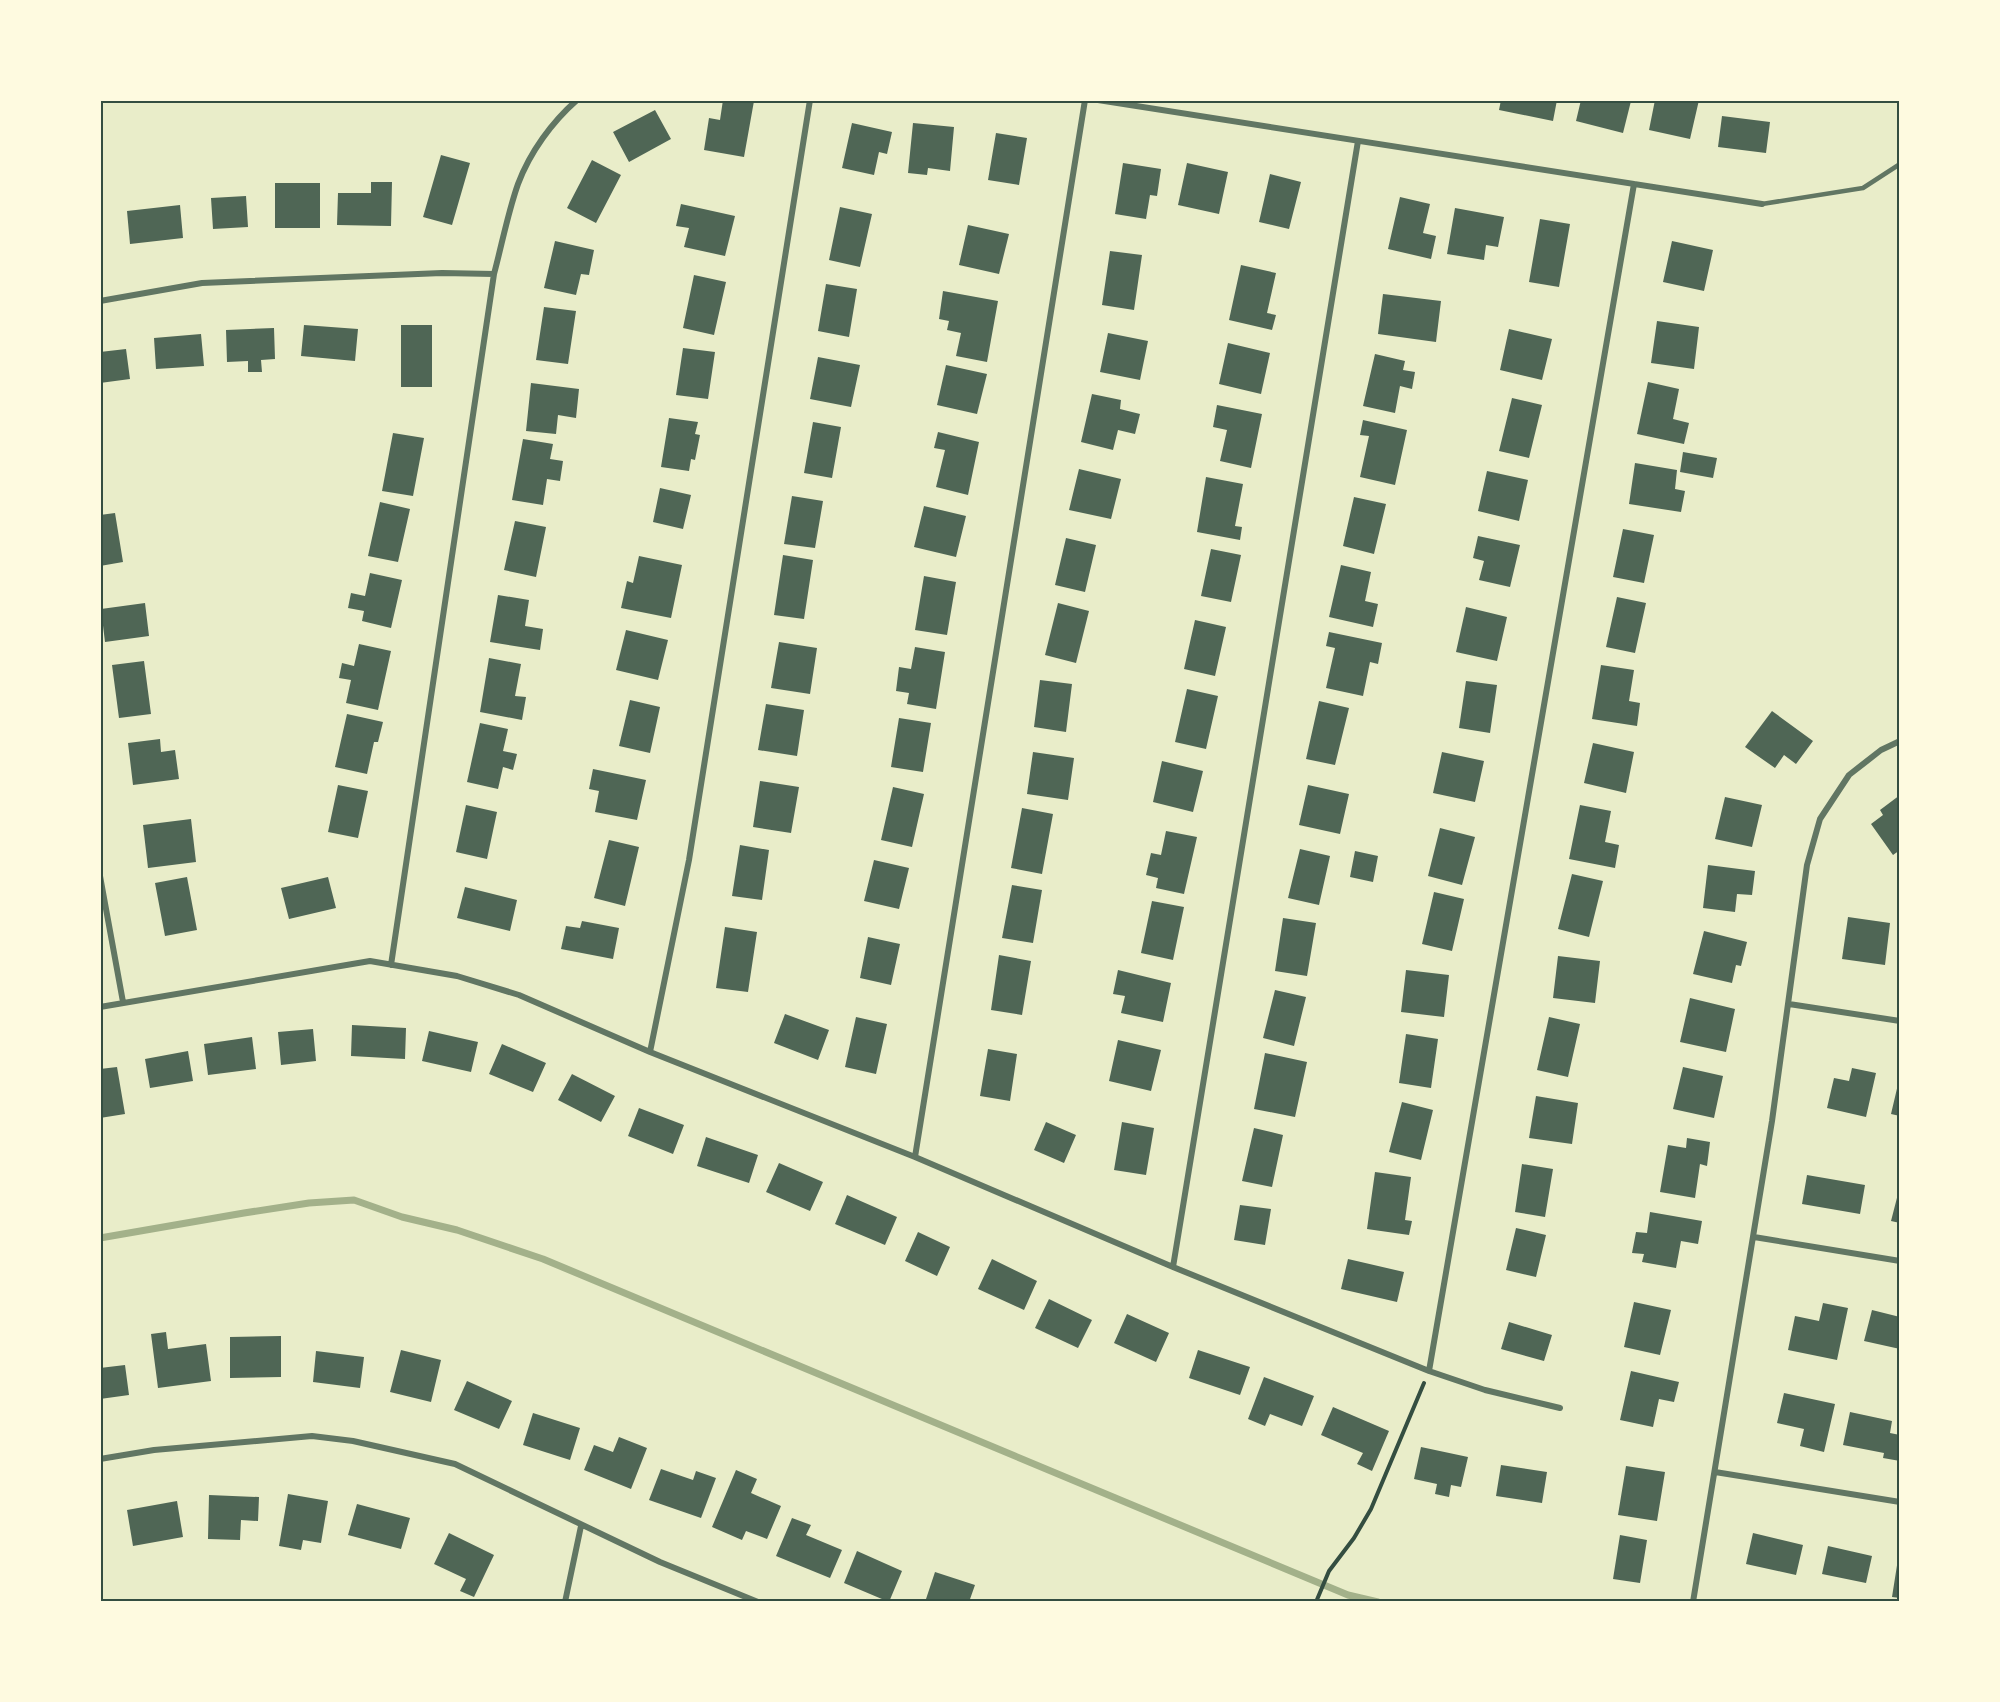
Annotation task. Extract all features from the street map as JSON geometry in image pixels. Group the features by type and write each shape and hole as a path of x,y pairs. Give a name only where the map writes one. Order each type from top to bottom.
{"street":[{"path":"391,965 494,274 519,183 539,143 577,100"},
{"path":"650,1052 689,860 810,100"},
{"path":"915,1157 1085,100"},
{"path":"1098,100 1762,204"},
{"path":"1173,1267 1358,141"},
{"path":"1429,1371 1634,184"},
{"path":"100,301 202,283 442,273 494,274"},
{"path":"1694,1602 1772,1122 1807,865 1820,819 1849,775 1881,750 1899,741"},
{"path":"100,876 123,1002"},
{"path":"100,1007 370,961 457,976 519,996 650,1052 915,1157 1173,1267 1429,1371 1485,1390 1560,1408"},
{"path":"1789,1004 1899,1021"},
{"path":"1754,1237 1899,1262"},
{"path":"100,1459 154,1450 312,1436 353,1441 455,1464 660,1562 758,1602"},
{"path":"1715,1472 1899,1503"},
{"path":"565,1602 581,1526"}],"lane":[{"path":"1762,204 1863,188 1899,164"}],"path":[{"path":"1316,1602 1329,1571 1354,1538 1371,1509 1408,1416 1429,1371"}],"building":[{"path":"723,100 754,101 744,157 704,150 709,118 720,120"},
{"path":"1501,100 1557,100 1553,121 1499,110"},
{"path":"1581,100 1631,101 1623,133 1576,121"},
{"path":"1655,100 1699,100 1690,139 1649,130"},
{"path":"655,110 671,139 629,162 613,132"},
{"path":"1722,116 1770,122 1766,153 1718,147"},
{"path":"852,123 892,132 887,154 879,152 874,175 842,168"},
{"path":"913,123 954,127 950,171 928,168 927,175 908,173"},
{"path":"996,133 1027,138 1019,185 988,180"},
{"path":"441,155 470,163 452,225 423,217"},
{"path":"592,160 621,175 596,223 567,208"},
{"path":"1123,163 1161,169 1157,196 1150,195 1146,219 1115,214"},
{"path":"1187,163 1228,172 1219,214 1178,205"},
{"path":"1270,174 1301,182 1289,229 1259,222"},
{"path":"371,182 392,182 391,226 337,225 338,193 371,193"},
{"path":"275,183 320,183 320,228 275,228"},
{"path":"246,196 248,227 213,229 211,198"},
{"path":"1400,197 1430,204 1423,233 1436,236 1431,259 1388,249"},
{"path":"681,204 735,216 725,256 684,247 689,228 676,226"},
{"path":"180,205 183,238 130,244 127,211"},
{"path":"840,207 872,214 860,267 829,260"},
{"path":"1455,208 1504,217 1498,247 1486,245 1484,260 1447,254"},
{"path":"1540,219 1570,224 1559,287 1529,282"},
{"path":"968,225 1009,234 999,274 959,265"},
{"path":"555,241 594,250 589,275 581,274 576,295 544,288"},
{"path":"1672,241 1713,250 1704,291 1663,282"},
{"path":"1110,251 1142,255 1134,310 1102,305"},
{"path":"1241,265 1276,273 1267,313 1276,315 1272,330 1229,320"},
{"path":"694,275 726,282 714,335 683,328"},
{"path":"826,284 857,289 849,337 818,331"},
{"path":"943,291 998,301 987,362 956,356 961,333 947,330 949,321 939,319"},
{"path":"1383,294 1441,301 1436,342 1378,334"},
{"path":"544,307 576,311 568,364 536,360"},
{"path":"1657,321 1699,327 1694,369 1651,363"},
{"path":"304,325 358,329 355,361 301,356"},
{"path":"401,325 432,325 432,387 401,387"},
{"path":"274,328 275,359 261,360 262,372 248,372 248,361 227,362 226,330"},
{"path":"1509,329 1552,339 1542,380 1500,370"},
{"path":"1108,333 1148,341 1140,380 1100,372"},
{"path":"201,334 204,366 156,369 154,338"},
{"path":"1228,343 1270,353 1261,394 1219,384"},
{"path":"683,348 715,352 708,399 676,395"},
{"path":"126,349 130,379 100,383 100,352"},
{"path":"1375,354 1405,361 1403,370 1415,372 1412,389 1400,386 1395,413 1363,406"},
{"path":"818,357 860,365 851,407 810,399"},
{"path":"946,365 987,374 977,414 937,405"},
{"path":"1648,382 1679,389 1673,419 1689,423 1684,444 1637,434"},
{"path":"531,383 579,389 576,418 558,415 556,434 526,431"},
{"path":"1092,394 1121,400 1120,409 1140,414 1135,434 1118,430 1113,450 1081,442"},
{"path":"1512,398 1542,405 1529,458 1499,451"},
{"path":"1217,405 1262,414 1251,468 1220,461 1227,430 1213,427"},
{"path":"669,418 698,422 695,434 700,435 695,460 691,459 689,471 661,467"},
{"path":"1363,420 1407,430 1395,485 1360,477 1369,436 1360,435"},
{"path":"813,422 841,427 832,478 804,473"},
{"path":"938,432 979,442 968,495 936,487 945,450 934,448"},
{"path":"393,433 424,438 413,496 382,491"},
{"path":"523,439 553,444 550,459 563,461 560,481 547,479 543,505 512,500"},
{"path":"1683,452 1717,458 1713,478 1680,472"},
{"path":"1635,463 1677,470 1675,489 1685,491 1681,512 1629,504"},
{"path":"1079,469 1121,479 1111,519 1069,510"},
{"path":"1487,471 1528,480 1519,521 1478,511"},
{"path":"1206,477 1243,484 1235,526 1242,527 1240,540 1197,532"},
{"path":"660,488 691,495 683,529 653,522"},
{"path":"792,496 823,501 815,548 784,544"},
{"path":"1354,497 1386,504 1374,554 1343,546"},
{"path":"380,502 410,509 398,562 368,556"},
{"path":"924,506 966,516 956,557 914,547"},
{"path":"115,513 123,562 100,566 100,515"},
{"path":"515,521 546,527 536,577 504,570"},
{"path":"1623,529 1654,535 1644,583 1613,577"},
{"path":"1478,536 1520,545 1510,587 1479,580 1484,561 1473,558"},
{"path":"1066,538 1096,545 1085,592 1055,585"},
{"path":"1211,549 1241,555 1231,602 1201,596"},
{"path":"783,555 813,560 804,619 774,615"},
{"path":"639,556 682,565 671,618 621,608 627,581 633,583"},
{"path":"1341,565 1371,572 1365,601 1378,604 1373,627 1329,617"},
{"path":"370,573 402,580 391,628 362,621 364,611 348,608 351,593 365,596"},
{"path":"924,576 956,582 947,635 915,630"},
{"path":"498,595 529,600 525,626 543,629 540,650 490,642"},
{"path":"1617,597 1646,603 1635,653 1606,647"},
{"path":"145,603 149,636 105,642 101,609"},
{"path":"1058,603 1089,611 1076,663 1045,655"},
{"path":"1466,607 1507,617 1497,661 1456,652"},
{"path":"1195,620 1226,627 1215,676 1184,669"},
{"path":"626,630 668,640 658,680 616,670"},
{"path":"1329,632 1382,643 1378,664 1370,662 1363,696 1326,688 1335,648 1326,646"},
{"path":"779,642 817,648 810,694 771,688"},
{"path":"359,644 391,651 378,710 346,703 351,680 339,678 342,663 354,666"},
{"path":"915,647 945,652 936,709 907,704 909,693 896,691 899,667 911,669"},
{"path":"489,658 521,664 515,696 526,697 522,720 480,712"},
{"path":"144,661 151,714 119,718 112,665"},
{"path":"1601,665 1634,670 1629,701 1640,703 1637,726 1592,719"},
{"path":"1040,680 1072,684 1066,732 1034,727"},
{"path":"1466,681 1497,685 1490,733 1459,728"},
{"path":"1187,689 1218,696 1206,749 1175,742"},
{"path":"630,700 660,707 650,753 619,746"},
{"path":"1319,701 1349,708 1335,765 1306,759"},
{"path":"766,704 804,710 797,756 758,750"},
{"path":"1772,711 1813,741 1796,764 1784,755 1775,768 1745,747"},
{"path":"347,714 383,722 378,742 374,742 367,774 335,767"},
{"path":"899,718 931,723 923,772 891,767"},
{"path":"480,723 508,729 503,751 517,754 513,770 503,767 498,789 467,782"},
{"path":"160,739 161,752 175,750 179,779 133,785 128,743"},
{"path":"1593,743 1634,752 1626,793 1584,783"},
{"path":"1033,752 1074,758 1068,800 1027,794"},
{"path":"1442,752 1484,761 1475,802 1433,793"},
{"path":"1162,761 1203,771 1193,812 1153,802"},
{"path":"593,769 646,780 637,820 595,812 599,791 589,789"},
{"path":"760,781 799,787 791,833 753,827"},
{"path":"338,785 368,791 358,838 328,832"},
{"path":"1308,785 1349,794 1340,834 1299,825"},
{"path":"893,787 924,794 912,847 881,840"},
{"path":"1900,795 1900,850 1893,855 1871,824 1883,815 1880,810"},
{"path":"1725,797 1762,805 1752,847 1715,839"},
{"path":"466,805 497,812 487,859 456,852"},
{"path":"1580,805 1611,811 1605,842 1619,845 1615,868 1569,859"},
{"path":"1022,808 1053,814 1042,874 1011,868"},
{"path":"191,819 196,862 148,868 143,825"},
{"path":"1440,828 1475,837 1462,885 1428,876"},
{"path":"1166,831 1197,837 1184,894 1156,888 1158,878 1146,875 1151,853 1161,855"},
{"path":"609,840 639,847 625,906 594,898"},
{"path":"740,845 769,850 762,900 732,896"},
{"path":"1300,849 1330,856 1319,905 1288,898"},
{"path":"1355,851 1378,856 1373,882 1350,877"},
{"path":"874,860 909,868 899,909 864,901"},
{"path":"1708,865 1755,871 1752,895 1737,894 1735,912 1703,908"},
{"path":"1572,874 1603,881 1589,937 1558,929"},
{"path":"187,877 197,930 165,936 155,883"},
{"path":"328,877 336,908 289,919 281,888"},
{"path":"1012,885 1042,890 1033,943 1002,938"},
{"path":"465,887 517,900 510,931 457,918"},
{"path":"1434,892 1464,899 1452,951 1422,944"},
{"path":"1152,901 1184,907 1173,960 1141,953"},
{"path":"1848,917 1890,923 1885,965 1842,959"},
{"path":"1283,918 1316,923 1307,976 1275,971"},
{"path":"582,921 619,928 613,959 561,949 566,926 580,928"},
{"path":"725,927 757,932 748,992 716,988"},
{"path":"1704,931 1747,942 1741,966 1736,965 1732,983 1693,974"},
{"path":"868,937 900,944 891,985 860,978"},
{"path":"999,955 1031,961 1022,1015 991,1010"},
{"path":"1558,956 1600,961 1595,1003 1553,998"},
{"path":"1118,970 1171,983 1163,1022 1121,1013 1125,996 1113,994"},
{"path":"1406,970 1449,975 1444,1017 1401,1012"},
{"path":"1275,990 1306,997 1294,1046 1263,1038"},
{"path":"1690,998 1735,1009 1726,1052 1680,1042"},
{"path":"785,1014 829,1030 818,1060 774,1043"},
{"path":"856,1017 887,1024 876,1074 845,1067"},
{"path":"1549,1017 1580,1024 1568,1077 1537,1070"},
{"path":"352,1025 406,1028 405,1059 351,1056"},
{"path":"313,1029 316,1061 281,1065 278,1032"},
{"path":"429,1031 478,1042 471,1072 422,1061"},
{"path":"1406,1034 1438,1039 1431,1088 1399,1083"},
{"path":"252,1037 256,1069 208,1075 204,1044"},
{"path":"1118,1040 1161,1050 1151,1091 1109,1081"},
{"path":"502,1044 546,1063 533,1092 489,1074"},
{"path":"988,1049 1017,1054 1010,1101 980,1096"},
{"path":"188,1051 193,1081 150,1088 145,1059"},
{"path":"1265,1053 1307,1062 1295,1117 1254,1109"},
{"path":"117,1067 125,1114 100,1118 100,1069"},
{"path":"1683,1067 1723,1076 1714,1118 1673,1109"},
{"path":"1852,1068 1876,1073 1866,1117 1827,1108 1834,1078 1849,1081"},
{"path":"572,1074 615,1096 601,1122 558,1100"},
{"path":"1900,1080 1900,1116 1891,1114"},
{"path":"1536,1096 1578,1103 1572,1144 1529,1138"},
{"path":"1402,1102 1433,1110 1421,1160 1389,1152"},
{"path":"639,1108 684,1125 673,1154 628,1136"},
{"path":"1046,1122 1076,1135 1064,1163 1034,1150"},
{"path":"1122,1122 1154,1128 1146,1175 1114,1170"},
{"path":"1254,1128 1283,1135 1272,1187 1242,1181"},
{"path":"706,1137 758,1155 749,1183 697,1166"},
{"path":"1687,1138 1710,1142 1707,1166 1700,1164 1695,1198 1660,1192 1668,1145 1686,1148"},
{"path":"779,1163 823,1182 810,1211 766,1192"},
{"path":"1522,1164 1553,1169 1545,1217 1515,1212"},
{"path":"1375,1172 1411,1177 1405,1220 1412,1221 1409,1235 1367,1229"},
{"path":"1807,1175 1865,1185 1860,1214 1802,1204"},
{"path":"1900,1190 1900,1223 1891,1221"},
{"path":"847,1195 897,1217 885,1245 835,1224"},
{"path":"1240,1205 1271,1209 1265,1245 1234,1240"},
{"path":"1650,1212 1702,1221 1698,1244 1681,1241 1676,1268 1642,1262 1644,1254 1632,1253 1636,1232 1647,1233"},
{"path":"1516,1228 1546,1235 1536,1277 1506,1270"},
{"path":"918,1232 950,1247 937,1276 905,1261"},
{"path":"992,1259 1037,1281 1024,1310 978,1289"},
{"path":"1348,1259 1404,1272 1397,1302 1341,1289"},
{"path":"1049,1299 1092,1320 1078,1348 1035,1328"},
{"path":"1634,1302 1671,1310 1660,1355 1624,1347"},
{"path":"1823,1303 1848,1308 1837,1360 1788,1350 1795,1316 1819,1321"},
{"path":"1872,1310 1900,1317 1900,1349 1864,1341"},
{"path":"1127,1314 1169,1333 1156,1362 1114,1343"},
{"path":"1509,1322 1552,1335 1544,1361 1501,1349"},
{"path":"166,1332 168,1349 206,1344 211,1381 158,1388 151,1334"},
{"path":"281,1336 281,1377 230,1378 230,1337"},
{"path":"401,1350 441,1360 431,1402 390,1392"},
{"path":"1198,1350 1250,1367 1240,1395 1189,1378"},
{"path":"316,1351 364,1357 360,1388 313,1382"},
{"path":"125,1365 129,1395 100,1399 100,1368"},
{"path":"1631,1371 1679,1382 1674,1402 1659,1399 1653,1427 1620,1420"},
{"path":"1264,1377 1314,1396 1302,1426 1270,1414 1265,1426 1248,1419"},
{"path":"467,1381 512,1401 499,1429 454,1410"},
{"path":"1784,1393 1835,1404 1824,1452 1800,1446 1804,1429 1777,1423"},
{"path":"1333,1407 1389,1431 1372,1471 1357,1464 1363,1453 1321,1435"},
{"path":"1850,1412 1892,1421 1890,1433 1900,1435 1900,1461 1883,1458 1884,1453 1843,1445"},
{"path":"533,1413 580,1428 570,1460 523,1445"},
{"path":"619,1437 647,1448 631,1489 584,1470 594,1445 613,1452"},
{"path":"1421,1447 1468,1457 1461,1487 1451,1485 1449,1497 1435,1494 1437,1484 1414,1479"},
{"path":"1501,1465 1547,1472 1542,1503 1496,1496"},
{"path":"1626,1466 1665,1472 1657,1521 1618,1515"},
{"path":"661,1469 693,1480 696,1471 716,1478 701,1518 649,1500"},
{"path":"736,1470 757,1479 751,1493 781,1506 767,1539 746,1531 742,1540 712,1527"},
{"path":"288,1494 328,1501 321,1543 303,1540 301,1550 279,1546"},
{"path":"209,1495 259,1497 258,1521 241,1520 240,1540 208,1539"},
{"path":"177,1501 183,1537 133,1546 127,1510"},
{"path":"357,1504 410,1518 401,1549 348,1535"},
{"path":"792,1518 811,1525 806,1535 842,1550 830,1578 776,1556"},
{"path":"449,1533 494,1555 474,1597 460,1591 466,1579 434,1564"},
{"path":"1753,1533 1803,1545 1796,1575 1746,1564"},
{"path":"1620,1535 1647,1540 1640,1583 1613,1579"},
{"path":"1828,1546 1872,1556 1866,1583 1822,1574"},
{"path":"857,1551 902,1571 889,1602 844,1583"},
{"path":"1898,1559 1900,1559 1900,1598 1892,1597"},
{"path":"935,1572 975,1585 969,1602 925,1602"}],"waterway":[{"path":"100,1238 309,1203 354,1200 402,1217 457,1230 543,1259 1348,1595 1378,1602"}]}
